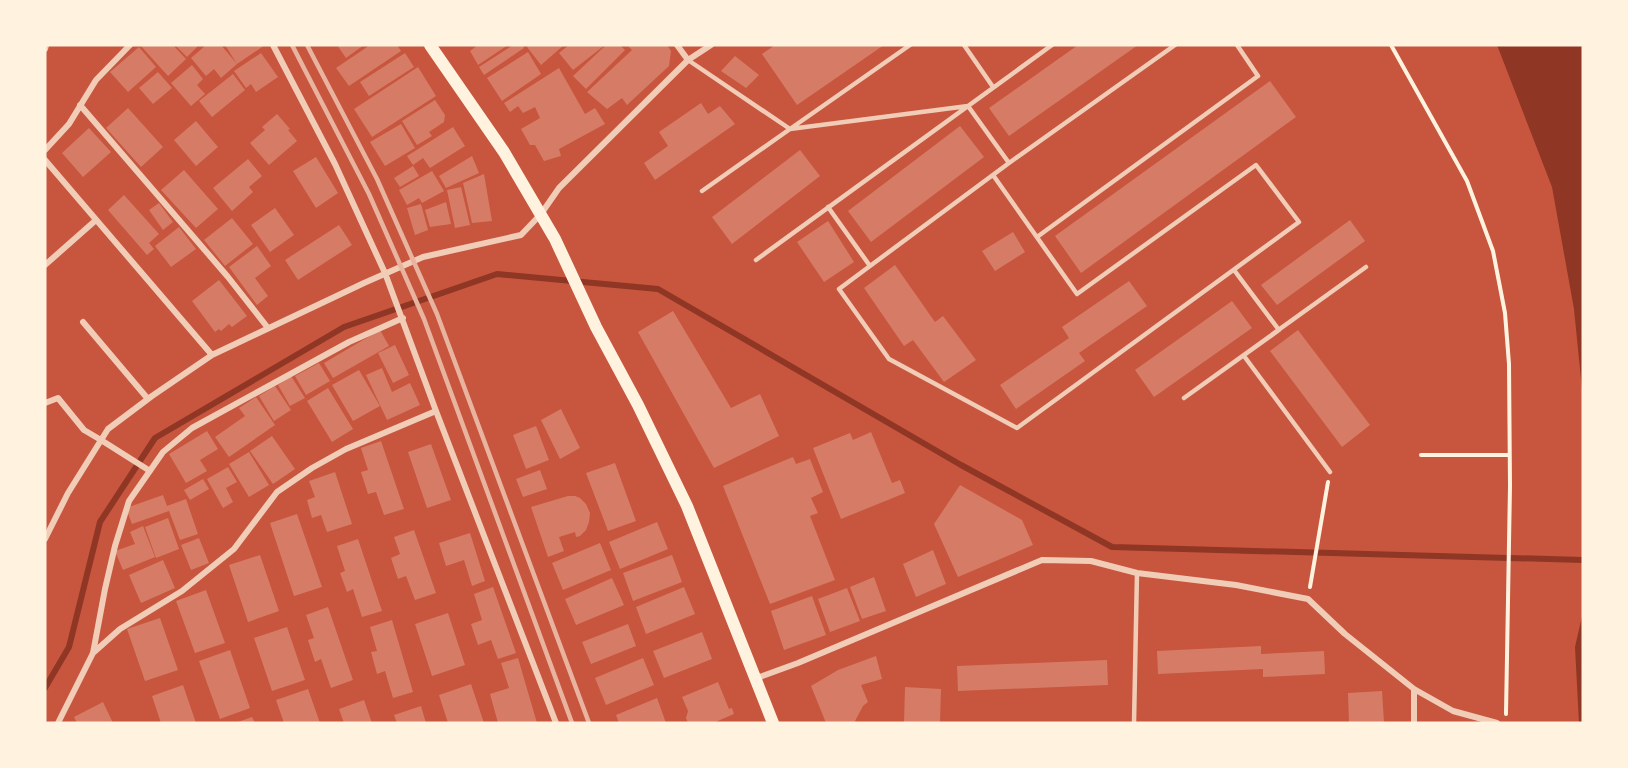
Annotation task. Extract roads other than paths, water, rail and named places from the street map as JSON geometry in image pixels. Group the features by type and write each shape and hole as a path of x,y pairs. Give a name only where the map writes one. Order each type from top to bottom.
{"main road":[{"path":"430,45 504,152 555,239 596,327 638,405 687,506 773,723"}],"street":[{"path":"45,150 69,124 96,80 130,45"},
{"path":"273,45 335,164 385,273 556,723"},
{"path":"677,45 688,60"},
{"path":"45,539 68,493 108,429 148,399 212,355 385,273 423,257 521,235 541,214 559,188 688,60 711,45"},
{"path":"80,105 220,268 268,328"},
{"path":"45,160 212,355"},
{"path":"45,264 96,220"},
{"path":"58,723 93,653 105,589 121,522 129,501 163,452 192,428 349,342 402,318"},
{"path":"83,322 148,399"},
{"path":"45,403 58,398 84,430 150,471"},
{"path":"93,653 120,629 182,591 234,549 277,492 312,468 346,449 436,411"},
{"path":"756,678 798,663 1042,560 1091,561 1137,573 1236,585 1308,598 1346,634 1414,689 1453,711 1497,723"},
{"path":"1414,689 1414,723"}],"lane":[{"path":"702,191 910,45"},
{"path":"964,45 993,87"},
{"path":"756,260 1052,45"},
{"path":"993,175 1077,294 1256,165 1299,222 1017,428 889,359 839,289 1009,163 1175,45"},
{"path":"1037,237 1258,76 1237,45"},
{"path":"688,60 790,129 968,106"},
{"path":"968,106 1009,163"},
{"path":"828,207 870,266"},
{"path":"1234,270 1279,330 1184,398 1244,356 1366,267"},
{"path":"1244,356 1330,472"},
{"path":"1134,723 1137,573"}],"waterway":[{"path":"45,688 69,647 100,522 155,438 344,327 497,274 658,289 961,465 1112,547 1583,560"}],"railway":[{"path":"292,45 369,194 424,319 572,723"},
{"path":"307,45 377,179 437,314 589,723"}]}
